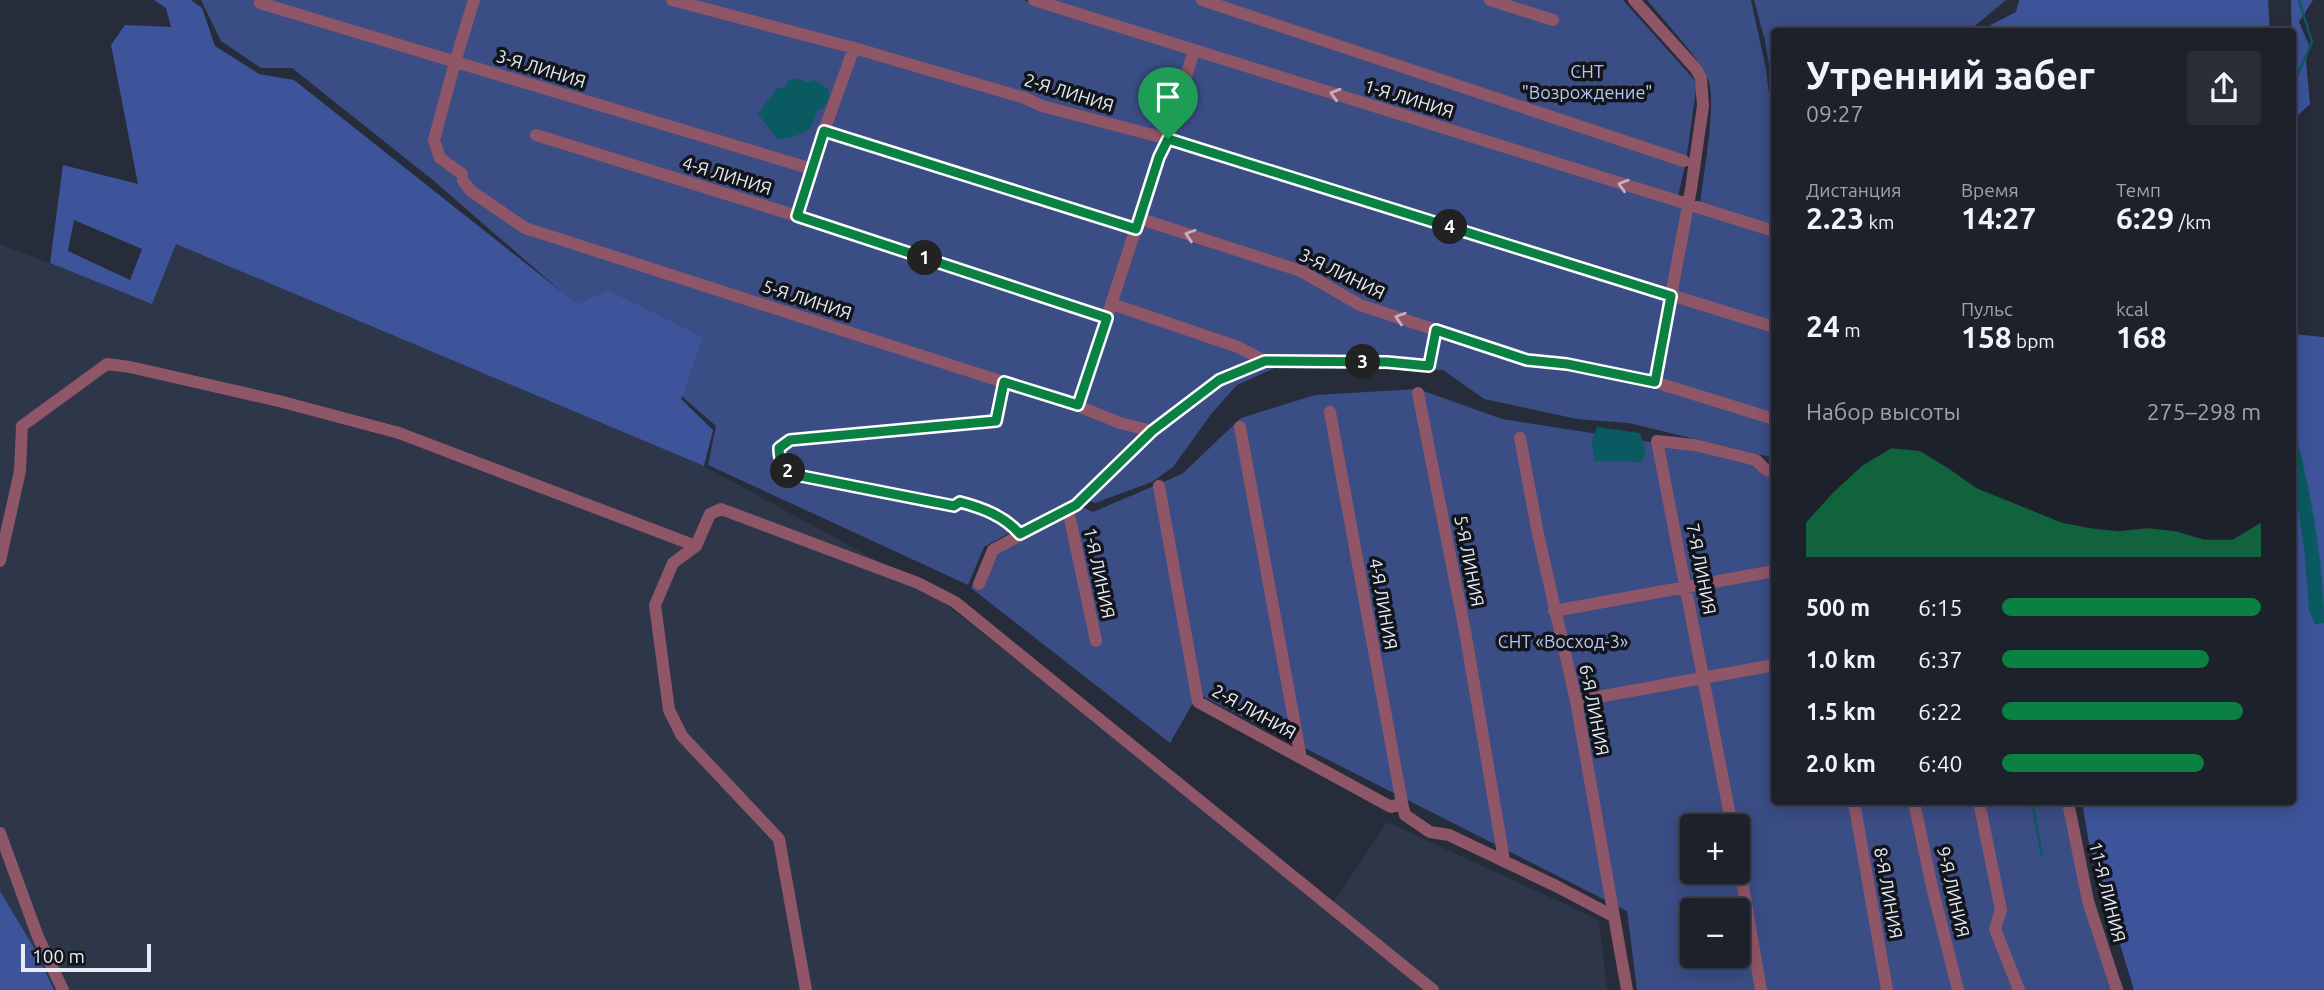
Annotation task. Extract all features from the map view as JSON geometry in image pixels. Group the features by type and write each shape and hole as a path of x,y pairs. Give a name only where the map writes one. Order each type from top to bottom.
{"street":[{"name":"5-Я ЛИНИЯ","path":"474,0 434,140 440,159 463,177 471,191 526,228 1078,405 1120,424 1152,431"},
{"name":"2-Я ЛИНИЯ","path":"672,0 855,48 1025,97 1042,106 1168,139 1771,326"},
{"name":"1-Я ЛИНИЯ","path":"1034,0 1771,230"},
{"path":"1202,0 1239,6 1684,161"},
{"path":"1490,0 1553,20"},
{"path":"1634,0 1701,78 1703,106 1688,205 1655,382"},
{"name":"3-Я ЛИНИЯ","path":"260,3 812,169"},
{"path":"797,216 824,131 855,48"},
{"path":"1078,405 1159,157 1168,139 1194,50"},
{"name":"3-Я ЛИНИЯ","path":"824,131 1301,271 1360,305 1527,360 1567,364 1655,382 1771,418"},
{"name":"4-Я ЛИНИЯ","path":"536,135 797,216 1107,318"},
{"path":"1112,304 1238,347 1265,361"},
{"path":"1072,507 1152,431 1219,380 1265,361 1387,362 1429,366 1436,330"},
{"path":"0,561 20,471 22,426 107,364 279,401 399,433 696,546"},
{"path":"1004,382 996,421 790,440 779,448 779,457 783,467 791,474 954,506 960,502 971,505 998,515 1020,534"},
{"name":"5-Я ЛИНИЯ","path":"1418,393 1465,631 1504,860"},
{"name":"4-Я ЛИНИЯ","path":"1331,412 1402,803"},
{"path":"1240,428 1301,758 1391,807 1402,803 1405,815 1430,832 1449,835 1504,860 1614,916"},
{"name":"6-Я ЛИНИЯ","path":"1520,438 1554,611 1576,701 1627,990"},
{"name":"7-Я ЛИНИЯ","path":"1730,814 1657,441 1695,446 1756,460 1771,472"},
{"name":"2-Я ЛИНИЯ","path":"1159,486 1198,702 1301,758"},
{"name":"1-Я ЛИНИЯ","path":"979,584 993,550 1072,507 1096,641"},
{"path":"806,990 779,839 682,736 669,710 655,605 673,563 696,546 710,514 720,509 918,583 955,602 1433,990"},
{"path":"1554,611 1771,572"},
{"path":"1576,701 1771,666"},
{"name":"8-Я ЛИНИЯ","path":"1855,805 1887,990"},
{"name":"9-Я ЛИНИЯ","path":"1915,805 1958,990"},
{"path":"1980,805 2001,909 1995,929 2020,990"},
{"name":"11-Я ЛИНИЯ","path":"2069,805 2088,901 2117,990"},
{"path":"0,833 38,937 63,990"},
{"path":"1743,884 1761,990"}],"shaded area":[{"path":"154,0 191,0 202,8 215,46 259,74 294,80 577,304 609,291 703,337 681,399 713,430 704,466 176,244 152,304 50,263 63,165 138,184 111,45 125,25 171,27 166,8","holes":["74,220 142,249 130,280 68,251"]},
{"path":"2019,0 2268,0 2270,28 1985,28 2016,12"},
{"path":"2291,0 2313,0 2299,22 2309,45 2306,61 2310,104 2296,117 2296,28 2291,28"},
{"path":"800,79 807,82 815,80 828,89 829,99 823,108 817,110 808,130 778,140 758,114 776,89 786,87 788,80"},
{"path":"0,244 151,303 176,244 704,466 918,583 1331,906 1387,822 1599,920 1607,990 14,990 0,958"},
{"path":"2296,334 2324,337 2324,990 2134,990 2089,843 2083,805 2296,805"},
{"path":"1597,427 1640,433 1646,452 1642,462 1594,461 1592,440"},
{"path":"2296,435 2318,547 2324,623 2315,624 2309,611 2297,501"},
{"path":"0,891 34,948 54,990 0,990"}],"green space":[{"path":"201,0 1023,0 1771,231 1771,457 1629,423 1577,419 1484,399 1443,370 1275,368 1237,385 1212,413 1173,467 1152,482 1095,503 1075,497 984,547 968,585 708,465 716,426 434,181 292,68 261,68 221,41"},
{"name":"СНТ \"Возрождение\"","path":"1045,0 1623,0 1697,83 1678,197"},
{"path":"1647,0 1751,0 1766,69 1771,110 1771,226 1700,206 1711,94 1709,82 1691,52"},
{"path":"1754,0 2006,0 1973,28 1771,28 1771,77"},
{"name":"СНТ «Восход-3»","path":"1418,389 1502,419 1669,445 1771,467 1771,805 2074,805 2089,899 2124,990 1637,990 1627,911 1198,694 1170,743 971,588 990,546 1073,503 1093,512 1182,474 1241,418 1315,395"}],"waterway":[{"path":"2296,78 2312,42 2299,0"},
{"path":"2033,805 2042,856"}],"route":[{"path":"824,131 1136,229 1159,157 1168,139 1671,296 1655,382 1567,364 1527,360 1436,330 1429,366 1387,362 1265,361 1219,380 1152,431 1076,505 1020,534 998,515 971,505 960,502 954,506 791,474 783,467 779,448 790,440 996,421 1004,382 1078,405 1107,318 797,216 824,131"}]}
